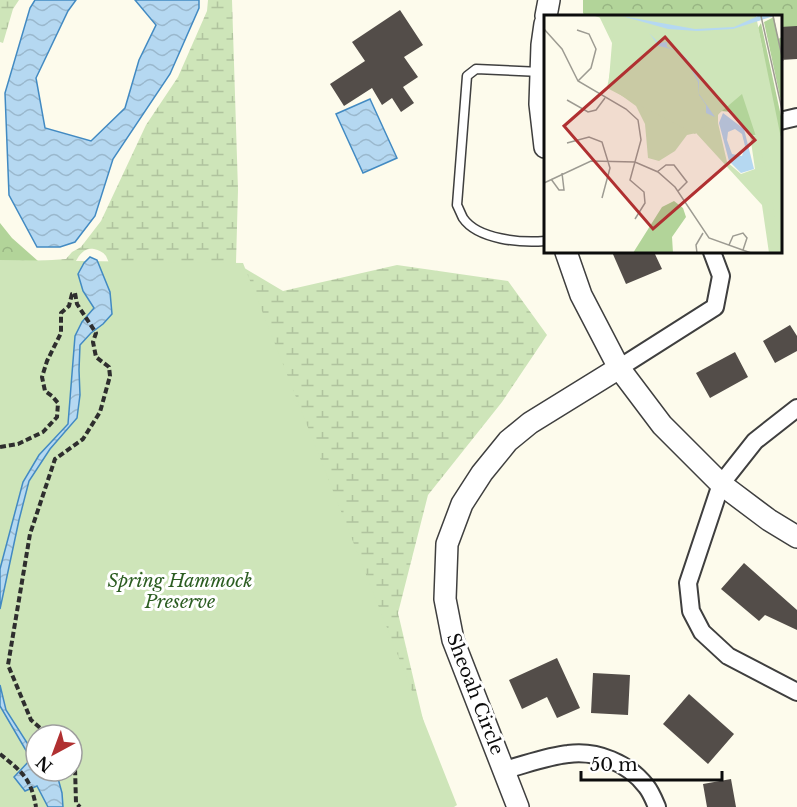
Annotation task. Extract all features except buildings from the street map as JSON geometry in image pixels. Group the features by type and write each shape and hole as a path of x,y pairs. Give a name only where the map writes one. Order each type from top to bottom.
{"street":[{"path":"546,15 549,0"},
{"path":"544,31 540,104 544,138"},
{"path":"782,121 797,117"},
{"path":"567,254 581,295 619,368 663,425 721,484 769,520 797,537"},
{"path":"619,368 715,307 721,276 713,254"},
{"name":"Sheoah Circle","path":"518,807 453,640 445,599 447,544 462,504 482,473 508,441 530,423 619,368"},
{"path":"797,408 755,441 721,484 688,583 691,611 702,632 728,656 797,692"},
{"path":"504,770 568,753 591,754 613,760 633,772 647,787 657,807"}],"lane":[{"path":"541,72 476,69 467,76 457,205 464,220 479,232 494,237 530,242 544,241"}],"path":[{"path":"0,447 18,444 43,432 57,417 58,403 45,391 42,377 61,333 61,313 69,306 72,294 75,293 77,304 96,333 93,342 96,357 110,367 110,376 100,412 83,439 55,459 30,534 8,666 31,720 34,723"},
{"path":"0,754 20,770 33,789 36,807"},
{"path":"75,783 76,803 80,807"}],"green space":[{"path":"0,0 19,0 13,9 3,43 0,42"},
{"name":"Spring Hammock Preserve","path":"208,0 232,0 238,190 236,263 283,291 397,265 508,281 547,335 502,402 428,495 398,613 429,745 84,770 84,723 27,723 14,706 118,288 106,256 98,250 89,249 81,253 70,275 38,261 66,259 81,247 101,221 146,125 178,77 207,11"},
{"path":"583,0 797,0 797,29 782,33 782,15 584,15"},
{"path":"0,223 12,238 38,261 0,297"},
{"name":"Spring Hammock Preserve","path":"0,260 243,263 457,805 454,807 0,807"}],"water":[{"path":"35,0 76,0 68,11 36,78 45,128 91,141 125,108 139,60 156,25 135,0 199,0 199,8 170,74 113,159 95,216 75,242 60,247 37,247 9,195 5,93 30,8"},
{"path":"370,99 397,158 363,173 336,114"},
{"path":"90,257 97,260 110,292 112,314 80,345 80,395 77,418 50,449 29,481 0,609 0,569 23,482 39,455 68,424 75,336 82,322 94,308 83,291 78,274"},
{"path":"0,685 6,710 24,738 24,747 0,706"},
{"path":"24,766 24,783 59,783 63,807 48,807 37,786 25,791 14,777"}]}
